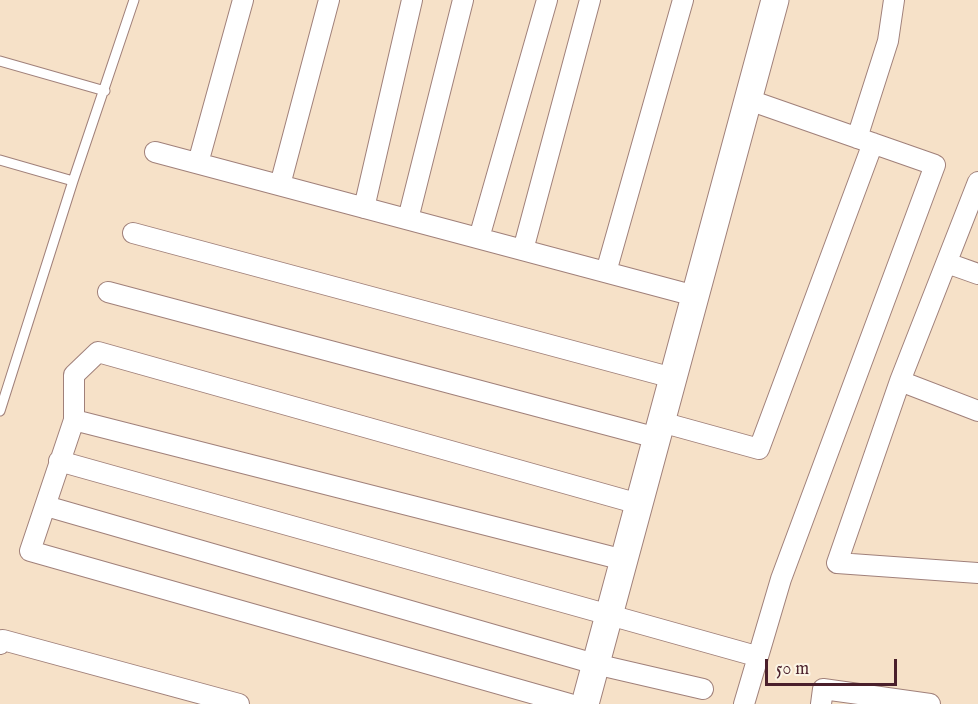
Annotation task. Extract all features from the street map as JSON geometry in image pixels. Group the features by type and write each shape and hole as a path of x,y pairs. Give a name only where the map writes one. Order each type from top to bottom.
{"street":[{"path":"198,163 243,0"},
{"path":"280,185 329,0"},
{"path":"364,208 412,0"},
{"path":"408,219 463,0"},
{"path":"479,238 547,0"},
{"path":"523,250 590,0"},
{"path":"606,272 683,0"},
{"path":"585,704 775,0"},
{"path":"108,292 659,430 759,449 865,141 888,41 894,0"},
{"path":"744,704 756,656 811,496 935,165 749,100"},
{"path":"155,152 695,296"},
{"path":"978,182 971,220 947,262 900,381 837,563 978,573"},
{"path":"133,233 673,378"},
{"path":"947,262 978,274"},
{"path":"570,704 30,551 74,420 74,375 98,352 639,504"},
{"path":"900,381 978,411"},
{"path":"74,420 624,560"},
{"path":"59,461 608,617 756,656"},
{"path":"46,506 595,664 704,689"},
{"path":"0,644 3,640 238,704"},
{"path":"820,704 823,689 930,704"}],"lane":[{"path":"0,411 73,181 134,0"},
{"path":"0,61 105,91"},
{"path":"0,160 73,181"}]}
